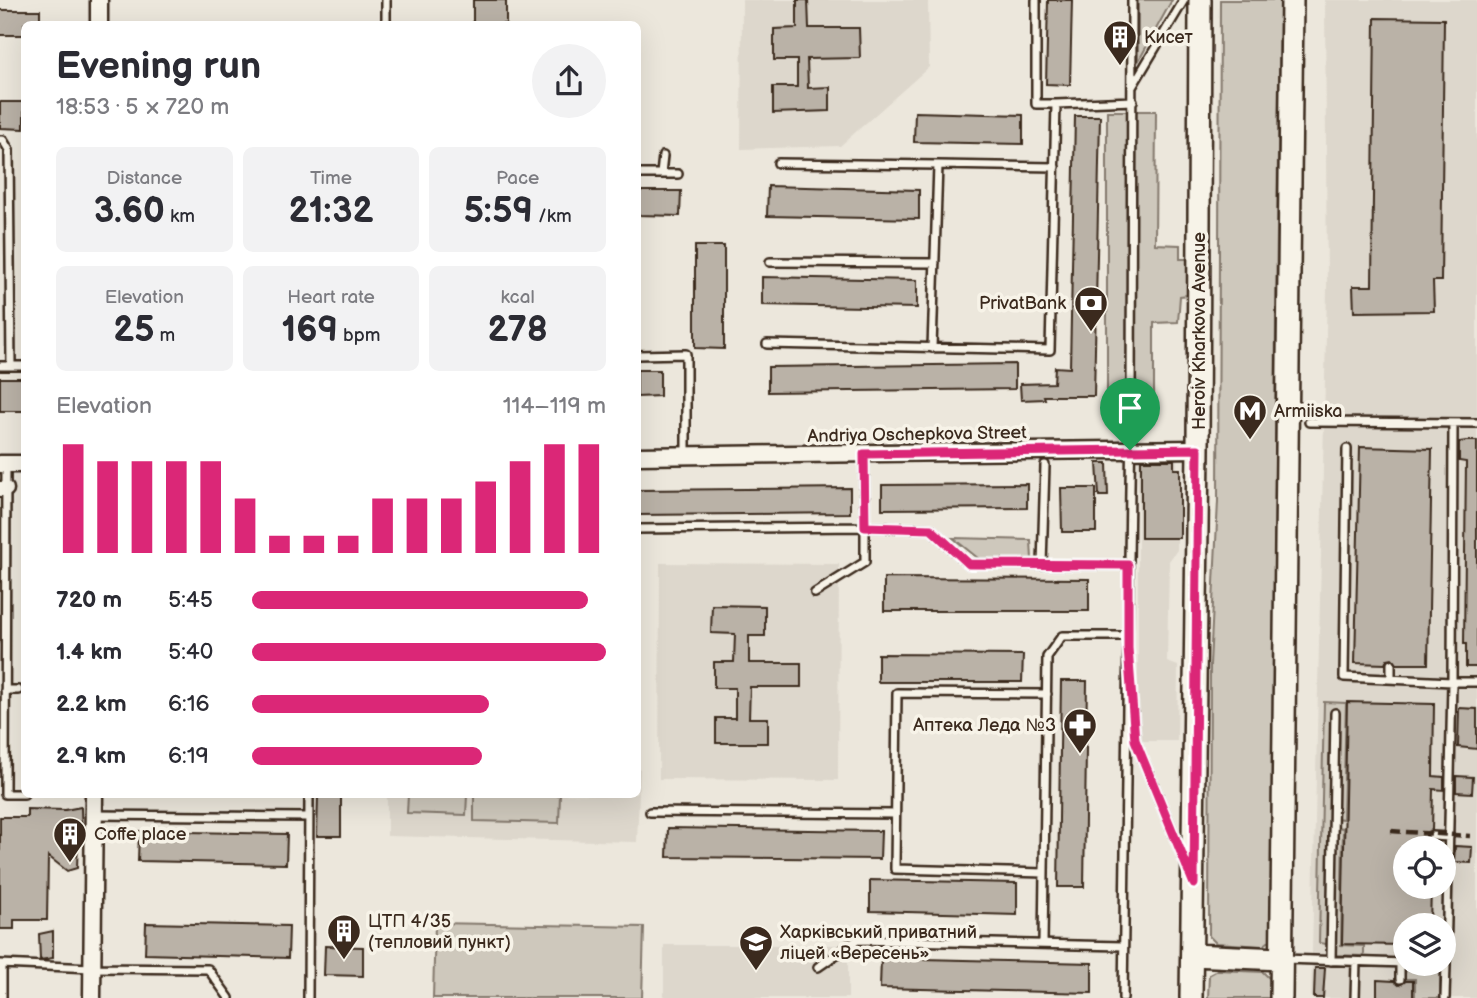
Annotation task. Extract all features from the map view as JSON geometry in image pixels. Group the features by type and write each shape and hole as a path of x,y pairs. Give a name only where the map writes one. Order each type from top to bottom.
{"main road":[{"name":"Heroiv Kharkova Avenue","path":"1191,998 1200,0"},
{"path":"1281,998 1292,0"},
{"path":"1192,955 1281,959"}],"street":[{"path":"99,0 99,21"},
{"name":"Andriya Oschepkova Street","path":"641,456 1198,449"},
{"path":"3,464 21,464"},
{"path":"92,998 93,798"}],"lane":[{"path":"386,0 386,21"},
{"path":"1036,0 1036,104 1133,101"},
{"path":"1123,998 1132,0"},
{"path":"1132,87 1184,0"},
{"path":"767,344 1050,350 1056,104"},
{"path":"0,140 3,140 9,150 11,366"},
{"path":"662,174 663,156"},
{"path":"778,163 1055,167"},
{"path":"932,348 938,164"},
{"path":"641,174 678,174"},
{"path":"770,262 935,263"},
{"path":"641,355 686,354 686,456"},
{"path":"0,366 21,366"},
{"path":"1309,422 1477,423"},
{"path":"1449,836 1453,423"},
{"path":"1347,449 1344,677 1477,682"},
{"path":"815,593 865,562 864,454"},
{"path":"3,464 3,794 21,794"},
{"path":"1042,565 1045,465"},
{"path":"641,529 931,529 969,564 1128,565"},
{"path":"1043,944 1047,657 1062,636 1128,636"},
{"path":"1128,648 1135,740 1194,884"},
{"path":"1391,664 1391,679"},
{"path":"5,690 18,690"},
{"path":"1044,873 895,869 895,814 897,693 1046,694"},
{"path":"1331,961 1335,713"},
{"path":"308,998 309,798"},
{"path":"650,812 895,814"},
{"path":"93,815 309,817"},
{"path":"818,967 857,940 1123,946"},
{"path":"1281,959 1393,963"},
{"path":"1355,998 1356,962"},
{"path":"2,998 1,965 208,969 229,998"},
{"path":"1445,998 1446,976"}],"shaded area":[{"path":"742,0 928,0 929,67 840,146 741,149"},
{"path":"1138,0 1172,0 1138,62"},
{"path":"1220,0 1280,0 1272,939 1263,946 1216,943 1209,936 1210,665 1218,501"},
{"path":"1325,0 1477,0 1477,998 1311,998 1327,289"},
{"path":"1107,111 1156,111 1155,244 1180,245 1180,259 1187,259 1188,295 1180,296 1178,322 1154,323 1154,395 1107,397"},
{"path":"1138,455 1177,455 1177,550 1169,561 1167,662 1178,666 1177,741 1138,741"},
{"path":"953,538 1031,540 1032,560 979,559"},
{"path":"660,563 839,564 838,780 659,779"},
{"path":"1324,702 1346,703 1343,819 1336,818 1329,942 1326,944 1319,943"},
{"path":"387,798 639,798 637,842 387,836"},
{"path":"408,798 467,798 466,815 407,813"},
{"path":"474,798 560,798 559,823 474,821"},
{"path":"1335,827 1343,828 1341,945 1364,946 1364,954 1361,956 1332,953"},
{"path":"435,923 644,927 642,998 433,998"},
{"name":"Харківський приватний ліцей «Вересень»","path":"664,945 848,945 848,998 664,998"},
{"path":"1218,970 1263,972 1272,981 1271,998 1208,998 1209,975"},
{"path":"1405,976 1440,976 1440,998 1415,998 1415,979 1404,979"}],"building":[{"path":"473,0 506,0 506,21 473,21"},
{"path":"797,0 808,0 809,28 859,28 860,58 807,59 808,88 830,87 830,111 773,113 773,87 797,87 797,60 774,60 774,29 797,28"},
{"path":"1048,0 1072,0 1070,85 1046,84"},
{"path":"0,10 40,10 40,21 21,21 21,35 0,35"},
{"path":"1375,18 1444,19 1441,281 1433,281 1434,311 1354,312 1353,286 1372,286"},
{"path":"0,102 21,102 21,129 0,128"},
{"path":"915,112 1023,115 1023,144 914,142"},
{"path":"1075,116 1100,116 1094,396 1044,396 1045,399 1021,400 1020,384 1054,383 1055,367 1070,368"},
{"path":"768,186 919,190 919,219 767,216"},
{"path":"641,191 681,191 680,216 641,215"},
{"path":"695,246 724,246 724,349 695,348"},
{"path":"762,277 917,280 917,308 762,305"},
{"path":"1015,364 1015,389 768,392 768,367"},
{"path":"641,370 660,370 660,396 641,397"},
{"path":"0,378 21,378 21,411 0,411"},
{"path":"1477,441 1477,667 1466,667 1464,644 1466,462 1459,461 1459,442"},
{"path":"1360,447 1432,449 1428,664 1397,664 1392,658 1387,659 1385,664 1355,663"},
{"path":"1141,460 1174,460 1174,469 1180,469 1180,538 1141,538"},
{"path":"1097,463 1107,463 1108,496 1099,496"},
{"path":"1027,484 1027,508 882,509 882,485"},
{"path":"850,488 850,513 641,515 641,490"},
{"path":"1061,488 1096,488 1096,532 1062,532"},
{"path":"884,578 1089,579 1089,611 884,611"},
{"path":"712,605 765,606 765,636 749,636 749,663 801,663 801,687 750,687 749,718 768,718 768,743 716,743 716,718 735,718 735,688 714,688 714,662 734,662 735,634 711,633"},
{"path":"878,654 1023,655 1022,682 878,682"},
{"path":"1061,681 1087,681 1084,887 1058,887"},
{"path":"1347,702 1434,704 1433,776 1444,777 1444,790 1433,789 1432,830 1427,832 1426,836 1393,836 1393,899 1431,899 1430,913 1393,913 1393,945 1342,944"},
{"path":"1459,708 1477,709 1477,749 1458,747"},
{"path":"1456,776 1473,777 1472,793 1456,792"},
{"path":"318,798 341,798 341,836 317,836"},
{"path":"81,807 82,840 78,839 77,868 67,871 48,856 47,920 14,920 14,929 0,929 0,817 27,817 27,809 65,810"},
{"path":"668,828 881,831 880,859 667,857"},
{"path":"139,831 287,834 286,864 138,861"},
{"path":"1456,846 1472,847 1471,863 1456,862"},
{"path":"870,880 1017,883 1017,915 870,911"},
{"path":"146,923 289,926 288,958 145,954"},
{"path":"53,931 53,958 40,960 39,934"},
{"name":"ЦТП 4/35 (тепловий пункт)","path":"325,946 363,947 363,976 324,975"},
{"path":"881,958 1092,963 1092,993 880,988"},
{"path":"1315,968 1325,968 1323,998 1314,998"},
{"path":"1377,980 1394,981 1399,985 1413,981 1413,998 1377,998"}],"railway":[{"path":"1391,831 1470,836"}],"place":[{"name":"Кисет","path":"1120,67"},
{"name":"PrivatBank","path":"1091,333"},
{"name":"Armiiska","path":"1250,441"},
{"name":"Аптека Леда №3","path":"1080,755"},
{"name":"Coffe place","path":"70,864"},
{"name":"ЦТП 4/35 (тепловий пункт)","path":"344,961"},
{"name":"Харківський приватний ліцей «Вересень»","path":"756,972"}],"route":[{"path":"1198,449 1194,884 1135,740 1128,648 1128,565 969,564 931,529 865,527 864,454 1130,450 1198,449"}]}
